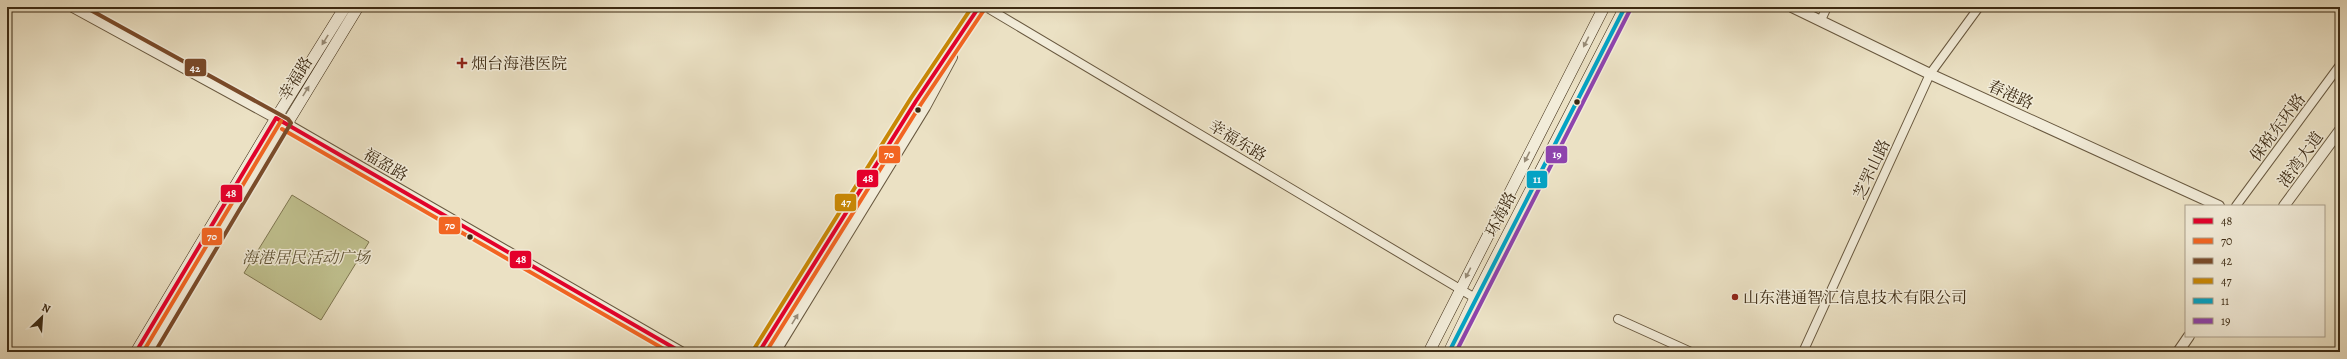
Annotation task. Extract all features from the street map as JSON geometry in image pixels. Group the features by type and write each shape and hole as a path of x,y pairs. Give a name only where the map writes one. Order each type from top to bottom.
{"main road":[{"name":"幸福路","path":"148,352 345,7"},
{"name":"幸福路","path":"136,352 281,121 358,7"},
{"name":"环海路","path":"1429,352 1459,290 1604,7"},
{"name":"环海路","path":"1449,352 1475,298 1625,7"}],"street":[{"name":"福盈路","path":"73,7 281,121 681,352"},
{"path":"759,352 916,101 979,7"},
{"path":"775,352 925,107 979,7"},
{"name":"幸福东路","path":"986,7 1459,290 1475,298"},
{"name":"春港路","path":"1792,7 1930,74 2217,205"},
{"path":"1821,20 1827,7"},
{"name":"芝罘山路","path":"1803,352 1930,74 1979,7"},
{"name":"保税东环路","path":"2237,205 2340,65"},
{"name":"港湾大道","path":"2285,205 2340,130"},
{"path":"1618,319 1691,352"},
{"path":"2178,352 2188,337"}],"green space":[{"name":"海港居民活动广场","path":"292,195 369,242 321,320 244,273"}],"transit line":[{"name":"42","path":"85,7 288,119 291,123 155,352"},
{"name":"47","path":"754,349 911,98 972,7"},
{"name":"48","path":"759,352 916,101 979,7"},
{"name":"11","path":"1449,352 1625,7"},
{"name":"70","path":"766,352 921,104 984,10"},
{"name":"19","path":"1456,352 1630,10"},
{"name":"48","path":"136,352 276,118 681,352"},
{"name":"70","path":"143,352 281,121"},
{"name":"70","path":"282,129 669,352"}],"place":[{"name":"烟台海港医院","path":"462,63"},
{"name":"山东港通智汇信息技术有限公司","path":"1735,297"}]}
